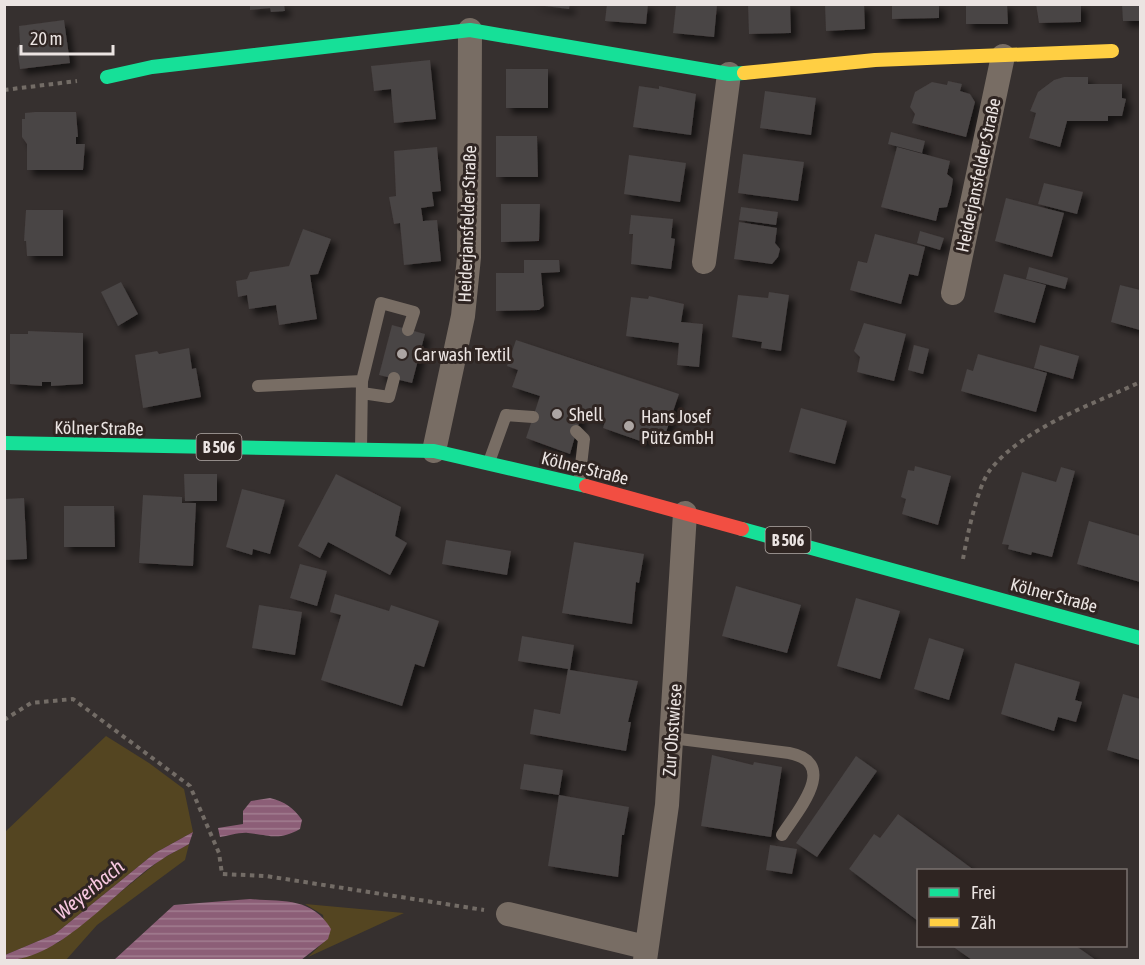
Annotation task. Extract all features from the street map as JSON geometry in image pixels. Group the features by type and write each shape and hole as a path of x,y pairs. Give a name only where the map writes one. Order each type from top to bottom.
{"main road":[{"path":"107,76 152,67 470,30 729,74 875,60 1112,51"},
{"name":"Kölner Straße","path":"4,443 434,451 579,484 1140,638"}],"street":[{"name":"Heiderjansfelder Straße","path":"434,451 463,316 469,257 470,30"},
{"name":"Heiderjansfelder Straße","path":"952,293 1002,56"},
{"path":"704,262 729,74"},
{"name":"Zur Obstwiese","path":"508,914 645,954 667,805 685,513"}],"lane":[{"path":"361,451 362,387 381,303 414,312 408,330"},
{"path":"258,386 362,387 389,397 394,378"},
{"path":"488,463 506,415 533,417"},
{"path":"576,431 584,440 579,484"},
{"path":"672,738 789,753 804,760 813,775 813,787 782,835"}],"path":[{"path":"4,90 107,76"},
{"path":"957,587 969,526 989,472 1023,438 1140,382"},
{"path":"4,720 31,703 72,699 190,786 219,853 222,873 266,876 508,914"}],"shaded area":[{"path":"106,736 149,763 184,789 193,832 155,853 55,934 5,955 5,832"},
{"path":"270,798 292,808 302,820 300,829 280,836 245,833 220,837 218,828 243,824 243,811 251,801"},
{"path":"193,832 189,844 143,873 67,936 47,949 26,957 5,960 5,955 55,934 155,853"},
{"path":"189,844 185,860 97,925 66,960 15,960 59,942 160,860"},
{"path":"250,899 285,901 306,906 315,911 331,929 328,939 301,960 114,960 174,905"},
{"path":"305,904 404,913 308,957 327,939 323,915"}],"building":[{"path":"250,4 284,4 285,11 271,12 270,8 250,10"},
{"path":"529,4 570,4 569,9"},
{"path":"607,4 648,4 646,24 605,21"},
{"path":"748,4 790,4 791,33 749,34"},
{"path":"825,4 864,4 865,29 826,31"},
{"path":"892,4 939,4 939,18 892,19"},
{"path":"966,4 1007,4 1008,24 966,24"},
{"path":"1036,4 1081,4 1081,22 1039,23"},
{"path":"1122,4 1140,4 1140,21 1123,21"},
{"path":"676,5 717,5 714,37 673,33"},
{"path":"64,20 70,63 20,69 17,48 20,43 19,26"},
{"path":"430,60 436,119 394,123 391,89 374,91 371,66"},
{"path":"506,69 548,69 548,108 506,108"},
{"path":"1064,77 1088,77 1088,84 1122,84 1122,98 1126,99 1122,116 1108,116 1108,121 1067,121 1060,147 1029,138 1036,113 1030,111 1038,92 1054,80"},
{"path":"948,81 962,84 960,91 970,94 975,102 966,137 912,123 915,114 910,107 915,92 932,82 947,85"},
{"path":"639,86 659,89 659,86 696,94 691,135 633,127"},
{"path":"765,91 816,98 811,135 760,128"},
{"path":"76,112 78,137 76,137 76,144 85,144 83,170 27,170 27,144 22,137 22,119 25,119 25,113"},
{"path":"891,132 925,141 922,153 888,144"},
{"path":"496,136 537,136 538,177 496,177"},
{"path":"437,147 441,191 432,192 434,206 421,208 423,221 437,220 441,261 404,265 400,223 394,224 389,197 396,196 394,151"},
{"path":"897,147 950,161 947,174 953,179 951,193 947,207 939,208 936,221 881,207"},
{"path":"743,154 804,162 798,201 738,193"},
{"path":"629,155 686,163 680,202 624,194"},
{"path":"1044,183 1083,192 1077,214 1038,204"},
{"path":"1006,198 1064,213 1052,257 995,241"},
{"path":"501,204 540,204 539,241 501,242"},
{"path":"741,207 778,212 776,225 739,220"},
{"path":"26,210 63,210 63,256 27,256 26,241 24,241"},
{"path":"631,215 673,219 671,238 675,239 671,269 631,264 633,234 629,234"},
{"path":"739,222 777,228 775,243 780,249 778,257 772,264 734,259"},
{"path":"303,229 331,239 318,274 310,275 317,319 279,325 276,305 249,309 247,295 238,297 236,281 247,279 250,272 289,266"},
{"path":"920,231 944,238 940,250 917,243"},
{"path":"875,234 925,247 918,276 909,274 901,304 850,290 858,261 867,263"},
{"path":"524,260 559,260 560,272 541,273 544,306 539,310 496,311 496,273 524,273"},
{"path":"1029,267 1068,278 1065,289 1026,279"},
{"path":"1004,274 1046,285 1035,323 994,312"},
{"path":"121,282 138,314 118,326 101,292"},
{"path":"1120,285 1140,290 1140,330 1111,322"},
{"path":"769,292 789,295 781,351 761,348 762,342 732,337 738,295 768,298"},
{"path":"649,296 684,304 681,322 703,324 699,367 677,365 679,343 626,336 631,297 648,299"},
{"path":"864,323 906,334 894,381 857,372 860,357 854,351"},
{"name":"Car wash Textil","path":"392,325 425,334 412,383 379,375"},
{"path":"28,331 83,333 83,384 51,386 51,382 42,382 42,386 10,384 10,334 28,334"},
{"path":"516,340 679,394 664,438 649,434 646,443 603,428 605,421 582,412 570,454 526,438 540,396 512,387 518,370 507,366"},
{"path":"914,345 929,349 923,374 908,370"},
{"path":"1040,345 1079,356 1073,379 1034,368"},
{"path":"189,348 192,369 196,368 201,397 143,408 135,355 157,351 159,354"},
{"path":"978,354 1047,373 1036,412 961,391 967,369 973,371"},
{"path":"801,408 847,421 835,464 789,452"},
{"path":"915,466 951,476 938,525 902,514 906,499 901,497 908,470 914,471"},
{"path":"1061,467 1075,471 1052,557 1008,549 1009,545 1002,544 1022,472 1056,482"},
{"path":"184,474 217,474 217,501 185,501"},
{"path":"336,474 401,507 395,536 407,543 390,575 328,542 320,558 298,546"},
{"path":"242,489 285,500 270,554 253,549 252,555 226,547"},
{"path":"143,495 182,497 182,503 196,503 193,566 139,563"},
{"path":"24,498 27,559 4,560 4,499"},
{"path":"64,506 114,506 115,547 64,547"},
{"path":"1089,521 1140,536 1140,582 1077,564"},
{"path":"446,540 511,551 507,575 442,564"},
{"path":"574,542 644,554 639,583 636,582 632,624 562,613"},
{"path":"300,564 327,571 317,606 290,598"},
{"path":"736,586 801,605 787,653 722,636"},
{"path":"335,594 389,611 391,605 439,621 424,667 415,664 402,706 321,680 341,615 330,612"},
{"path":"856,598 900,611 880,679 837,666"},
{"path":"259,605 302,612 295,655 252,648"},
{"path":"522,636 574,645 570,670 638,681 628,722 631,722 626,751 530,734 534,709 560,714 568,669 518,661"},
{"path":"929,638 964,649 949,700 914,689"},
{"path":"1015,663 1080,682 1075,700 1082,702 1076,722 1058,717 1054,731 1001,714"},
{"path":"1123,694 1140,699 1140,760 1107,750"},
{"path":"712,755 753,765 754,762 782,767 771,837 701,826"},
{"path":"856,756 877,771 817,857 796,843"},
{"path":"524,764 563,770 559,795 520,789"},
{"path":"559,795 629,807 624,835 622,835 618,877 548,866"},
{"path":"898,814 973,869 917,869 917,920 849,869 874,834 880,838"},
{"path":"770,845 797,849 792,874 766,870"},
{"path":"953,947 1077,947 1096,960 972,960"}],"traffic: fast":[{"path":"107,77 152,67 470,30 729,74 744,73"},
{"path":"4,443 434,451 586,486"},
{"path":"742,529 1140,638"}],"traffic: slow":[{"path":"744,73 875,60 1112,51"}],"traffic: jam":[{"path":"586,486 742,529"}],"place":[{"name":"Car wash Textil","path":"402,354"},
{"name":"Shell","path":"557,414"},
{"name":"Hans Josef Pütz GmbH","path":"629,426"}],"water label":[{"name":"Weyerbach","path":"89,889"}]}
